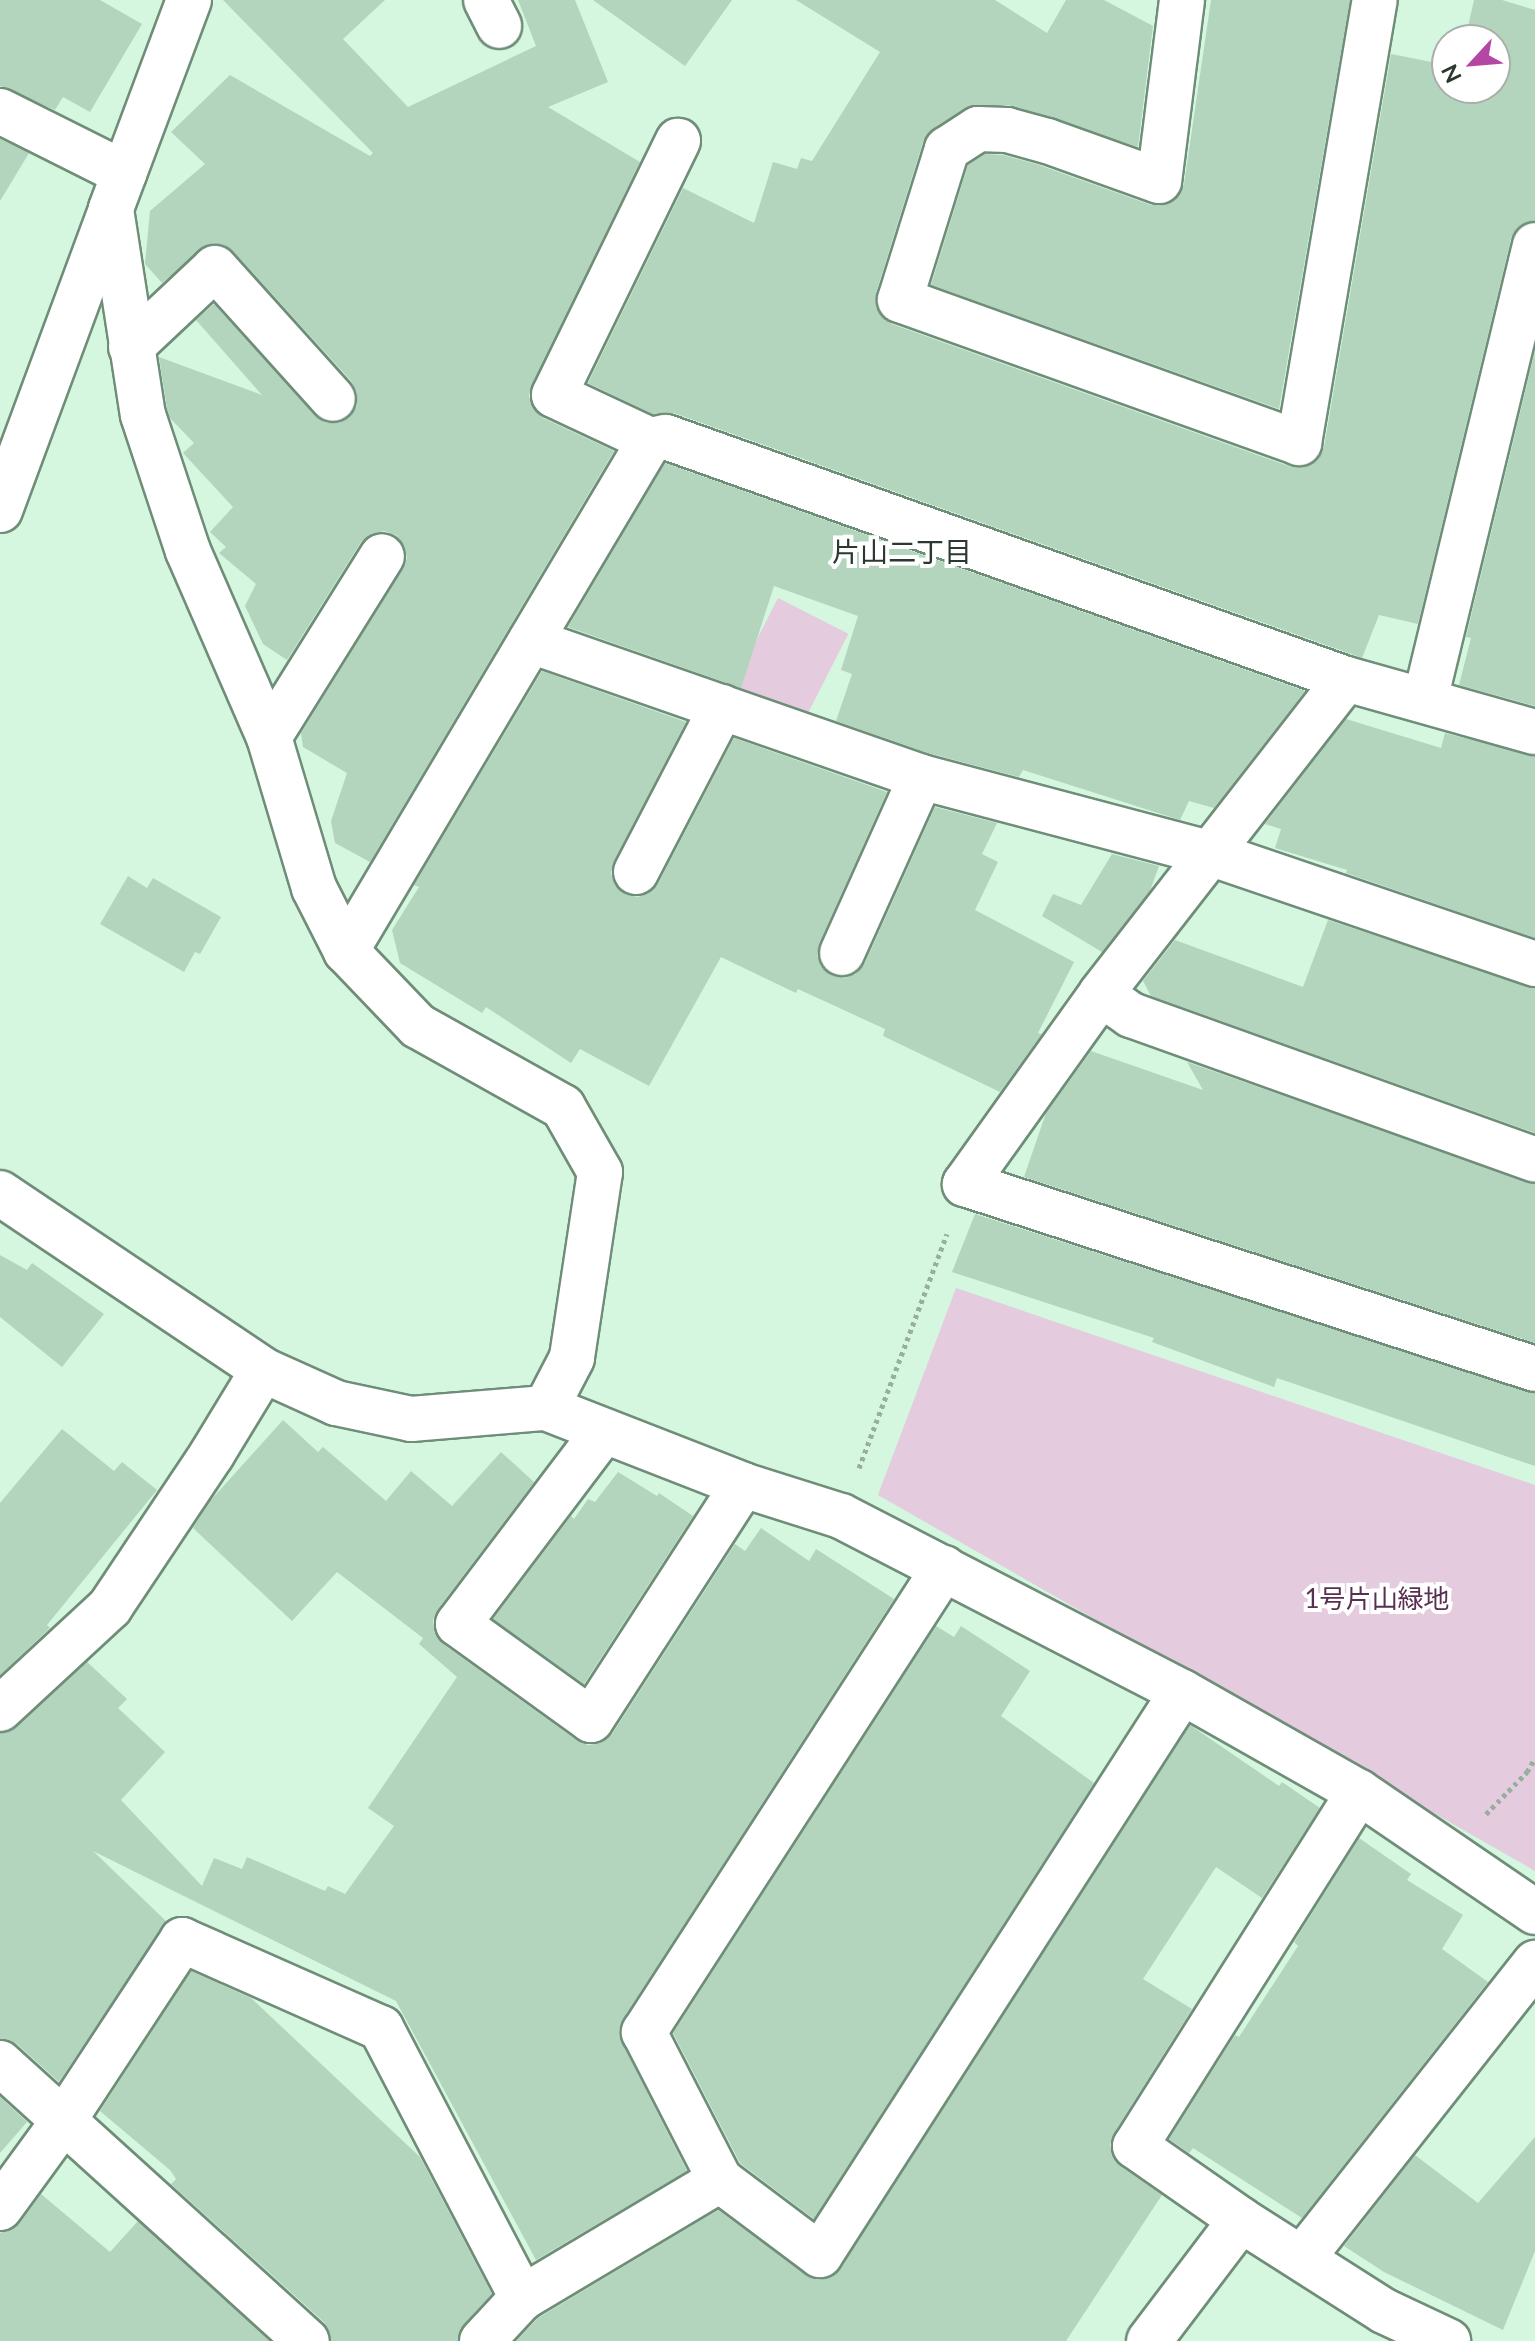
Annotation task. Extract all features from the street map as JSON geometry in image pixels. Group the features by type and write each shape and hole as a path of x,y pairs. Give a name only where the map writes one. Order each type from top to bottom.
{"street":[{"path":"0,510 189,0"},
{"path":"1182,0 1159,181 1047,141 1007,130 978,129 947,149 900,300 1299,443 1375,0"},
{"path":"0,111 117,191"},
{"path":"678,141 554,395 650,440 666,437 1346,679 1535,732"},
{"path":"117,191 131,347 143,415 188,551 269,737 314,888 346,951 418,1026 563,1107 600,1172 572,1358 546,1408"},
{"path":"1425,700 1535,245"},
{"path":"131,347 215,268 333,399"},
{"path":"346,951 650,440"},
{"path":"269,737 382,556"},
{"path":"531,641 921,777 1212,854 1535,964"},
{"path":"1346,679 1101,994 965,1184 1535,1369"},
{"path":"636,872 722,707"},
{"path":"842,953 921,777"},
{"path":"1101,994 1131,1015 1535,1160"},
{"path":"0,1193 263,1370 336,1403 411,1419 546,1408 743,1485 841,1516 1182,1692 1359,1792 1535,1912"},
{"path":"0,1709 110,1607 212,1454 263,1370"},
{"path":"604,1431 458,1624 591,1720 743,1485"},
{"path":"944,1568 644,2032 720,2180 820,2255 1182,1692"},
{"path":"1359,1792 1135,2146 1241,2220 1384,2311 1448,2341"},
{"path":"0,2208 62,2123 182,1940 381,2028 522,2298"},
{"path":"1303,2257 1535,1963"},
{"path":"0,2063 62,2123 307,2341"},
{"path":"482,2341 522,2298 720,2180"},
{"path":"1149,2341 1241,2220"}],"path":[{"path":"841,1516 965,1184"},
{"path":"1468,1866 1487,1811 1527,1772 1535,1758"}],"green space":[{"path":"778,598 848,634 797,735 727,699"},
{"name":"1号片山緑地","path":"956,1288 1535,1485 1535,1871 878,1495"}],"building":[{"path":"0,0 100,0 142,24 90,112 63,97 55,110 0,86"},
{"path":"223,0 385,0 343,39 408,107 536,46 518,0 575,0 608,82 548,107 640,162 532,384 529,396 533,408 543,418 614,451 370,862 335,843 331,821 347,773 303,747 301,733 403,569 407,558 404,545 396,535 384,531 371,534 361,542 287,660 263,644 245,606 256,584 219,553 226,547 210,532 233,507 183,453 194,443 170,418 167,409 159,357 262,395 196,320 214,304 315,416 326,423 339,423 350,417 357,406 357,393 352,382 233,251 222,244 209,244 162,283 145,264 150,211 205,164 171,132 230,75 370,156 373,153"},
{"path":"593,0 732,0 685,66"},
{"path":"796,0 995,0 1047,33 1066,0 1104,0 1153,26 1138,147 1008,105 965,108 933,129 923,142 876,293 876,306 882,317 892,324 1291,467 1304,467 1317,461 1324,447 1391,54 1431,62 1431,104 1511,104 1511,24 1469,24 1474,0 1502,0 1535,10 1535,221 1518,227 1511,239 1418,624 1379,615 1362,658 674,413 653,414 588,383 683,188 754,223 773,162 797,169 801,158 812,161 880,52"},
{"path":"1211,0 1350,0 1279,409 931,285 968,165 985,154 1003,155 1039,165 1151,205 1164,205 1177,198 1184,184"},
{"path":"0,139 29,153 0,201"},
{"path":"1535,351 1535,706 1459,685 1471,638 1466,637"},
{"path":"665,463 1305,691 1214,808 1189,801 1180,820 1023,770 1019,777 928,753 836,721 852,674 841,670 858,616 774,586 741,688 568,627"},
{"path":"542,671 686,722 614,861 611,874 615,885 625,894 638,897 649,893 658,884 734,738 887,792 819,944 817,956 821,967 833,976 845,978 856,974 865,963 935,807 997,823 982,854 998,862 975,910 1074,962 1038,1033 1042,1034 1000,1092 883,1036 885,1029 798,989 796,993 721,957 649,1086 580,1049 571,1063 486,1007 482,1013 400,963 392,930 419,887 414,885"},
{"path":"1346,719 1441,748 1445,733 1535,756 1535,938 1346,873 1347,870 1275,848 1281,829 1265,824"},
{"path":"1112,854 1159,866 1150,891 1102,952 1042,916 1053,894 1081,905"},
{"path":"128,876 147,888 153,878 221,917 200,954 195,952 184,972 100,924"},
{"path":"1328,920 1535,988 1535,1133 1151,996 1143,981 1175,940 1303,987"},
{"path":"1091,1051 1203,1090 1187,1062 1535,1184 1535,1343 1024,1177 1046,1113"},
{"path":"975,1214 1535,1393 1535,1466 1277,1378 1274,1387 1152,1342 1154,1338 952,1272"},
{"path":"0,1255 27,1270 32,1263 104,1314 62,1367 0,1317"},
{"path":"283,1420 318,1452 323,1447 386,1501 411,1471 452,1506 501,1452 534,1482 438,1609 433,1620 435,1633 443,1644 576,1740 588,1745 601,1743 612,1734 735,1544 745,1551 761,1528 809,1561 816,1549 894,1599 623,2019 619,2032 622,2043 687,2171 536,2260 396,2001 93,1851 166,1921 59,2082 17,2044 0,2039 0,1733 17,1727 87,1662 127,1699 118,1708 165,1752 121,1800 202,1886 214,1858 242,1869 247,1857 325,1891 328,1886 345,1894 394,1826 368,1808 457,1677 419,1644 423,1638 337,1572 292,1621 193,1528 210,1501"},
{"path":"62,1429 114,1471 122,1462 157,1490 47,1625 50,1628 0,1675 0,1503"},
{"path":"618,1472 657,1496 659,1493 693,1516 584,1684 493,1619 571,1516 574,1519 588,1499 595,1502"},
{"path":"936,1626 954,1637 961,1626 1030,1671 1001,1716 1094,1783 814,2219 740,2163 673,2033"},
{"path":"1190,1725 1279,1786 1282,1782 1320,1808 1262,1898 1216,1867 1143,1979 1192,2009 1114,2133 1110,2145 1120,2166 1162,2195 1066,2341 516,2341 538,2318 718,2210 806,2275 818,2280 832,2277"},
{"path":"1359,1838 1411,1874 1407,1880 1463,1915 1442,1949 1488,1982 1302,2218 1193,2148 1189,2153 1169,2139 1235,2035 1239,2037 1298,1946 1294,1942"},
{"path":"191,1971 251,1998 420,2157 492,2294 464,2324 458,2341 331,2341 324,2322 171,2184 176,2179 170,2170 100,2111"},
{"path":"0,2097 27,2122 0,2153"},
{"path":"1535,2137 1535,2251 1503,2330 1384,2272 1344,2246 1415,2155 1478,2203"},
{"path":"41,2194 110,2252 138,2221 270,2341 0,2341 0,2233 20,2223"}],"district":[{"name":"片山二丁目","path":"902,551"}]}
